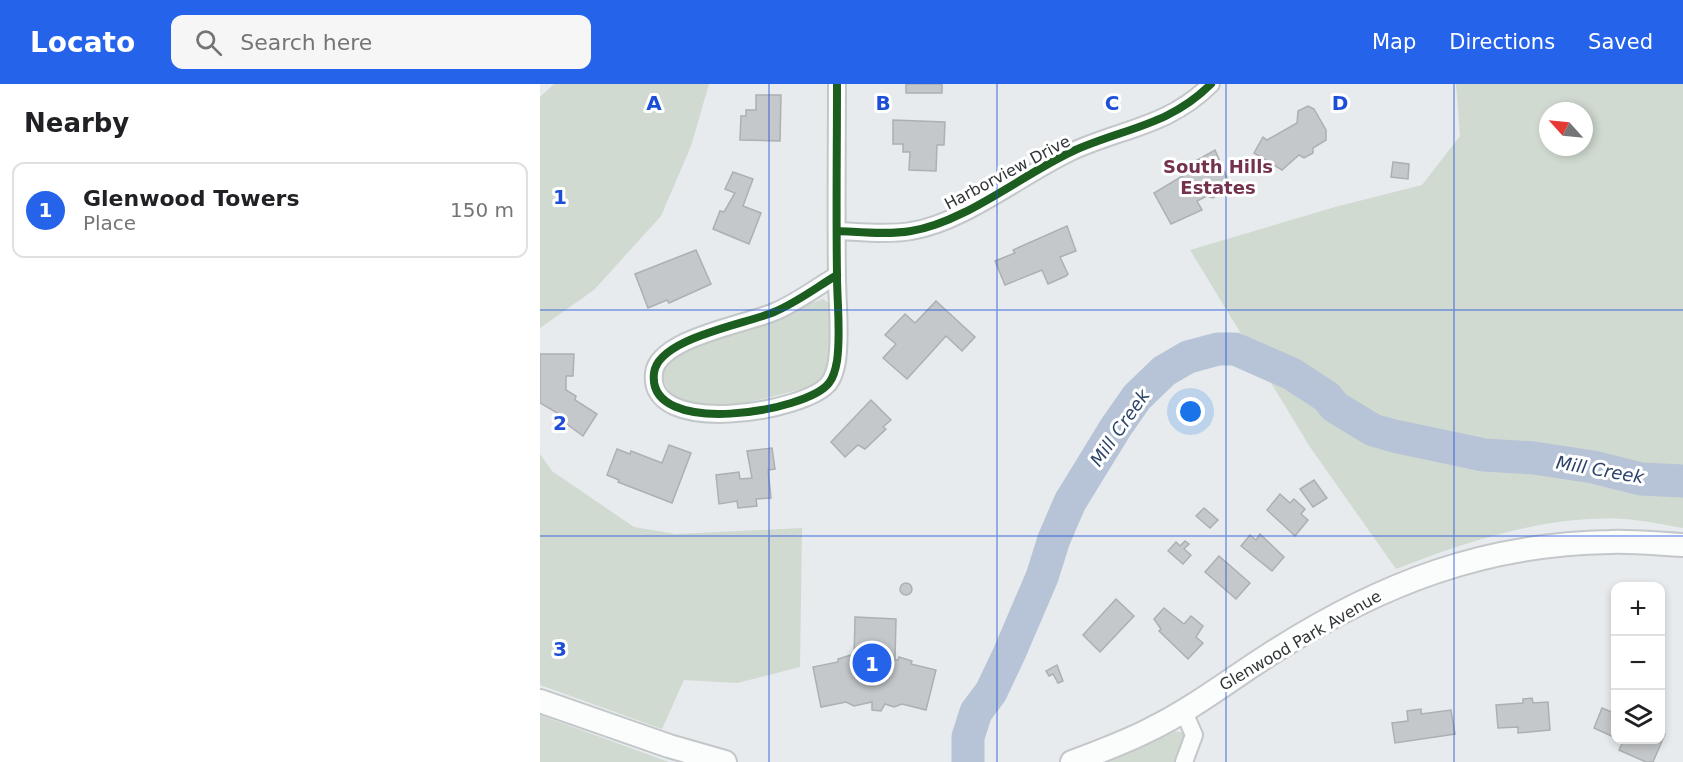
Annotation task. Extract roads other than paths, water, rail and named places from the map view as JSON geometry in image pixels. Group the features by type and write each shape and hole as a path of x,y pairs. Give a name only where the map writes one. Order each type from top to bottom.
{"main road":[{"name":"Glenwood Park Avenue","path":"1072,762 1152,729 1279,648 1338,614 1395,585 1430,571 1472,559 1548,546 1612,542 1682,545"},
{"path":"540,701 649,740 725,762"}],"street":[{"path":"837,84 838,231 837,363 829,383 811,396 717,416 691,412 668,404 657,390 653,374 658,362 667,351 728,326 774,312 837,275"},
{"name":"Harborview Drive","path":"838,231 909,232 952,219 1020,178 1075,150 1178,112 1211,84"},
{"path":"1183,711 1194,735 1184,762"}],"waterway":[{"name":"Mill Creek","path":"968,762 968,737 976,712 991,692 1009,654 1042,577 1054,539 1070,502 1137,397 1164,371 1188,357 1218,349 1235,349 1292,374 1327,397 1335,407 1373,430 1394,436 1484,455 1534,458 1593,467 1641,479 1683,481"}],"place":[{"name":"Glenwood Towers","path":"872,663"}],"district":[{"name":"South Hills Estates","path":"1218,178"}]}
